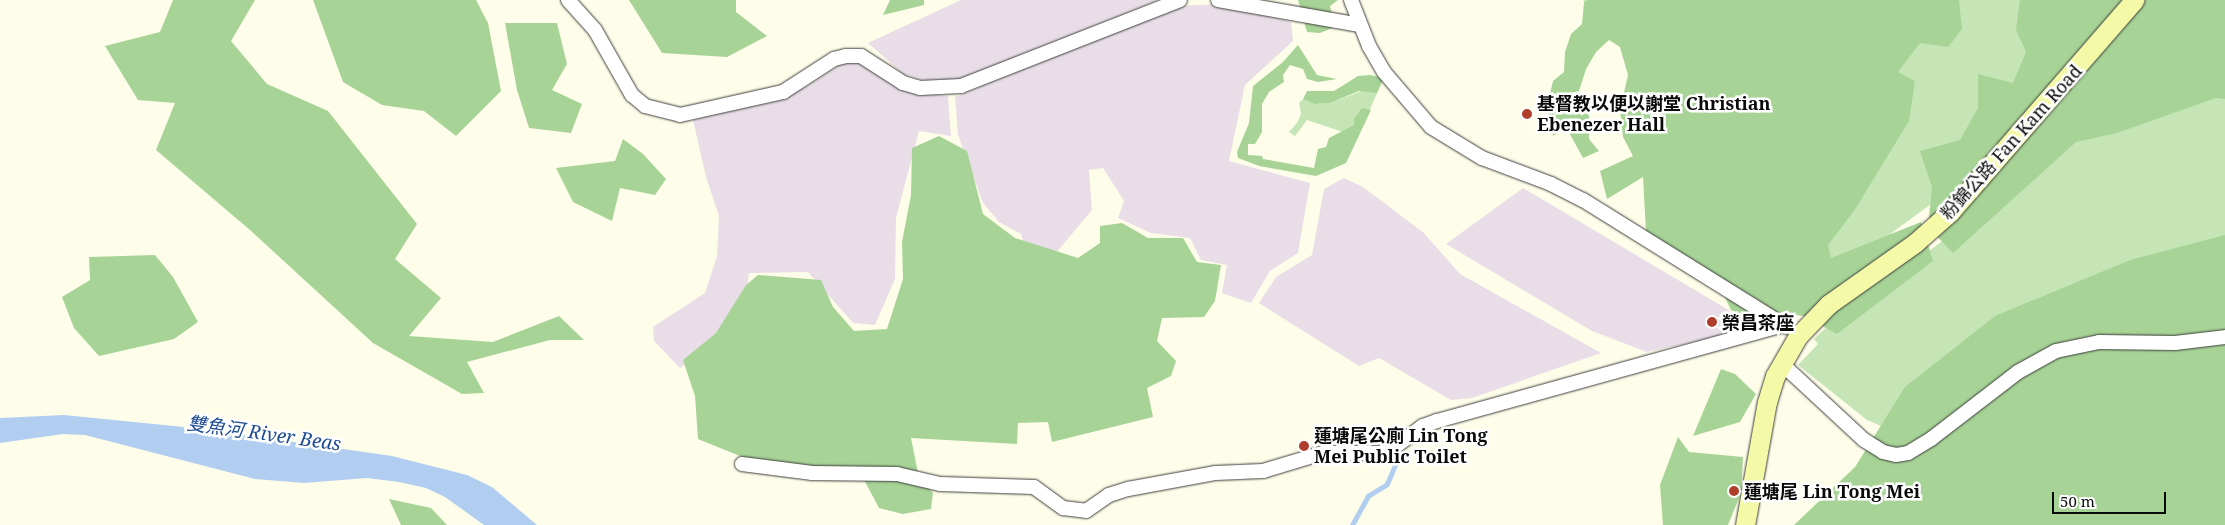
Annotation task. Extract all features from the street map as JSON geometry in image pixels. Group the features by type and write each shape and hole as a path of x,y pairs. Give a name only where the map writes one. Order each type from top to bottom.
{"main road":[{"name":"粉錦公路 Fan Kam Road","path":"1745,525 1763,416 1791,330 1915,242 1950,212 2134,0"}],"street":[{"path":"568,0 595,30 632,95 644,106 680,115 783,92 834,59 846,56 861,56 903,83 920,88 954,88 1180,0"},
{"path":"1218,0 1360,25"},
{"path":"1351,0 1360,25 1384,72 1430,127 1482,158 1550,184 1583,200 1791,330"},
{"path":"742,464 812,473 897,474 940,484 1034,487 1063,508 1086,511 1109,495 1128,489 1215,473 1263,472 1323,453 1379,454 1392,450 1422,426 1437,420 1791,330"},
{"path":"1781,363 1870,445 1896,455 1908,453 1931,439 2018,372 2056,351 2099,342 2175,343 2225,337"}],"shaded area":[{"path":"961,0 1158,0 962,79 935,84 903,74 868,43"},
{"path":"1221,4 1291,22 1293,41 1245,85 1229,161 1310,183 1298,253 1270,271 1251,303 1222,293 1227,265 1201,260 1190,238 1151,233 1118,218 1124,201 1103,168 1089,170 1092,210 1045,266 1030,264 1021,234 999,222 983,203 958,135 955,97 1175,6"},
{"path":"846,61 859,61 917,91 948,96 951,136 919,131 896,218 895,279 875,325 853,323 808,272 749,273 742,324 680,368 654,341 653,327 705,293 717,256 719,216 706,177 693,120 806,87"},
{"path":"1344,178 1363,187 1424,233 1460,274 1601,353 1472,398 1451,400 1379,358 1359,366 1259,303 1276,277 1312,255 1324,189"},
{"path":"1523,188 1759,328 1647,352 1592,331 1446,244"}],"green space":[{"path":"173,0 255,0 231,41 267,84 328,111 417,224 395,259 441,298 409,336 493,342 559,316 584,340 550,340 467,362 484,393 462,394 373,343 250,230 156,150 175,103 138,100 105,46 160,32"},
{"path":"313,0 476,0 488,23 501,91 456,136 424,111 382,105 343,82"},
{"path":"629,0 736,0 736,12 767,36 727,57 662,53"},
{"path":"890,0 924,0 924,5 883,15"},
{"path":"1298,0 1338,0 1330,6 1333,18 1340,25 1320,33 1307,32"},
{"path":"1583,0 2113,0 1946,193 1807,295 1791,317 1654,235 1642,86 1620,47"},
{"path":"1588,0 1959,0 1962,29 1948,47 1920,43 1898,72 1915,81 1909,121 1854,211 1828,245 1831,258 1921,222 1933,261 1837,334 1804,316 1766,311 1752,321 1731,310 1720,287 1646,231 1643,177 1607,199 1600,171 1633,156 1623,137 1620,110 1628,75 1620,47 1609,40 1596,52 1586,69 1579,91 1571,93 1565,110 1589,114 1589,139 1599,151 1583,158 1566,127 1553,136 1547,106 1553,81 1564,72 1565,52 1571,34 1582,24 1584,2"},
{"path":"2020,0 2225,0 2225,99 2216,98 2117,133 2076,142 1953,253 1928,227 1932,187 1920,151 1960,140 1978,108 1978,74 2013,83 2026,52 2016,30"},
{"path":"2225,0 2225,273 1893,431 1867,420 1798,365 1818,344 1814,339 1831,323 1971,220"},
{"path":"505,23 557,23 567,64 552,90 582,104 571,133 529,128 517,90"},
{"path":"1298,45 1317,75 1337,79 1318,82 1307,79 1303,69 1290,65 1283,75 1284,82 1269,92 1262,104 1262,132 1255,144 1248,144 1248,155 1262,156 1263,159 1314,168 1318,149 1326,147 1329,138 1354,125 1354,119 1362,108 1371,110 1346,163 1316,176 1259,166 1238,158 1237,152 1249,123 1253,86 1283,62"},
{"path":"1370,75 1384,78 1377,93 1359,91 1330,103 1315,104 1303,99 1307,91 1334,91 1358,76"},
{"path":"1367,89 1377,93 1358,137 1307,120 1295,136 1289,132 1297,123 1301,114 1299,103 1303,99 1316,104 1330,103"},
{"path":"939,136 967,151 983,214 1015,238 1078,258 1100,243 1100,226 1122,223 1148,238 1183,238 1197,262 1221,265 1215,301 1204,317 1162,318 1157,341 1176,361 1171,376 1147,388 1153,417 1052,442 1048,422 1018,423 1017,444 911,438 919,478 933,493 931,509 903,514 879,508 861,474 762,465 698,439 695,396 683,360 716,333 746,285 758,275 821,280 833,307 854,331 887,329 903,279 902,242 911,195 912,148"},
{"path":"623,139 643,154 666,179 655,195 620,188 612,221 573,202 556,168 615,161"},
{"path":"2225,235 2225,525 1794,525 1855,467 1905,387 1995,316 2130,260"},
{"path":"155,255 173,277 198,322 174,339 99,356 74,328 62,297 90,280 89,257"},
{"path":"1721,369 1735,374 1756,394 1740,422 1693,436"},
{"path":"1678,437 1689,452 1743,457 1741,493 1728,525 1663,525 1660,485"},
{"path":"389,499 431,508 447,525 401,525"}],"water":[{"path":"64,415 204,429 392,456 467,475 492,487 537,525 484,525 445,497 426,488 399,482 367,478 304,483 255,479 85,435 63,434 0,443 0,418"}],"waterway":[{"path":"1352,525 1368,496 1387,484 1396,463"}],"place":[{"name":"基督教以便以謝堂 Christian Ebenezer Hall","path":"1527,114"},
{"name":"榮昌茶座","path":"1712,322"},
{"name":"蓮塘尾公廁 Lin Tong Mei Public Toilet","path":"1304,446"},
{"name":"蓮塘尾 Lin Tong Mei","path":"1734,491"}],"water label":[{"name":"雙魚河 River Beas","path":"264,434"}]}
